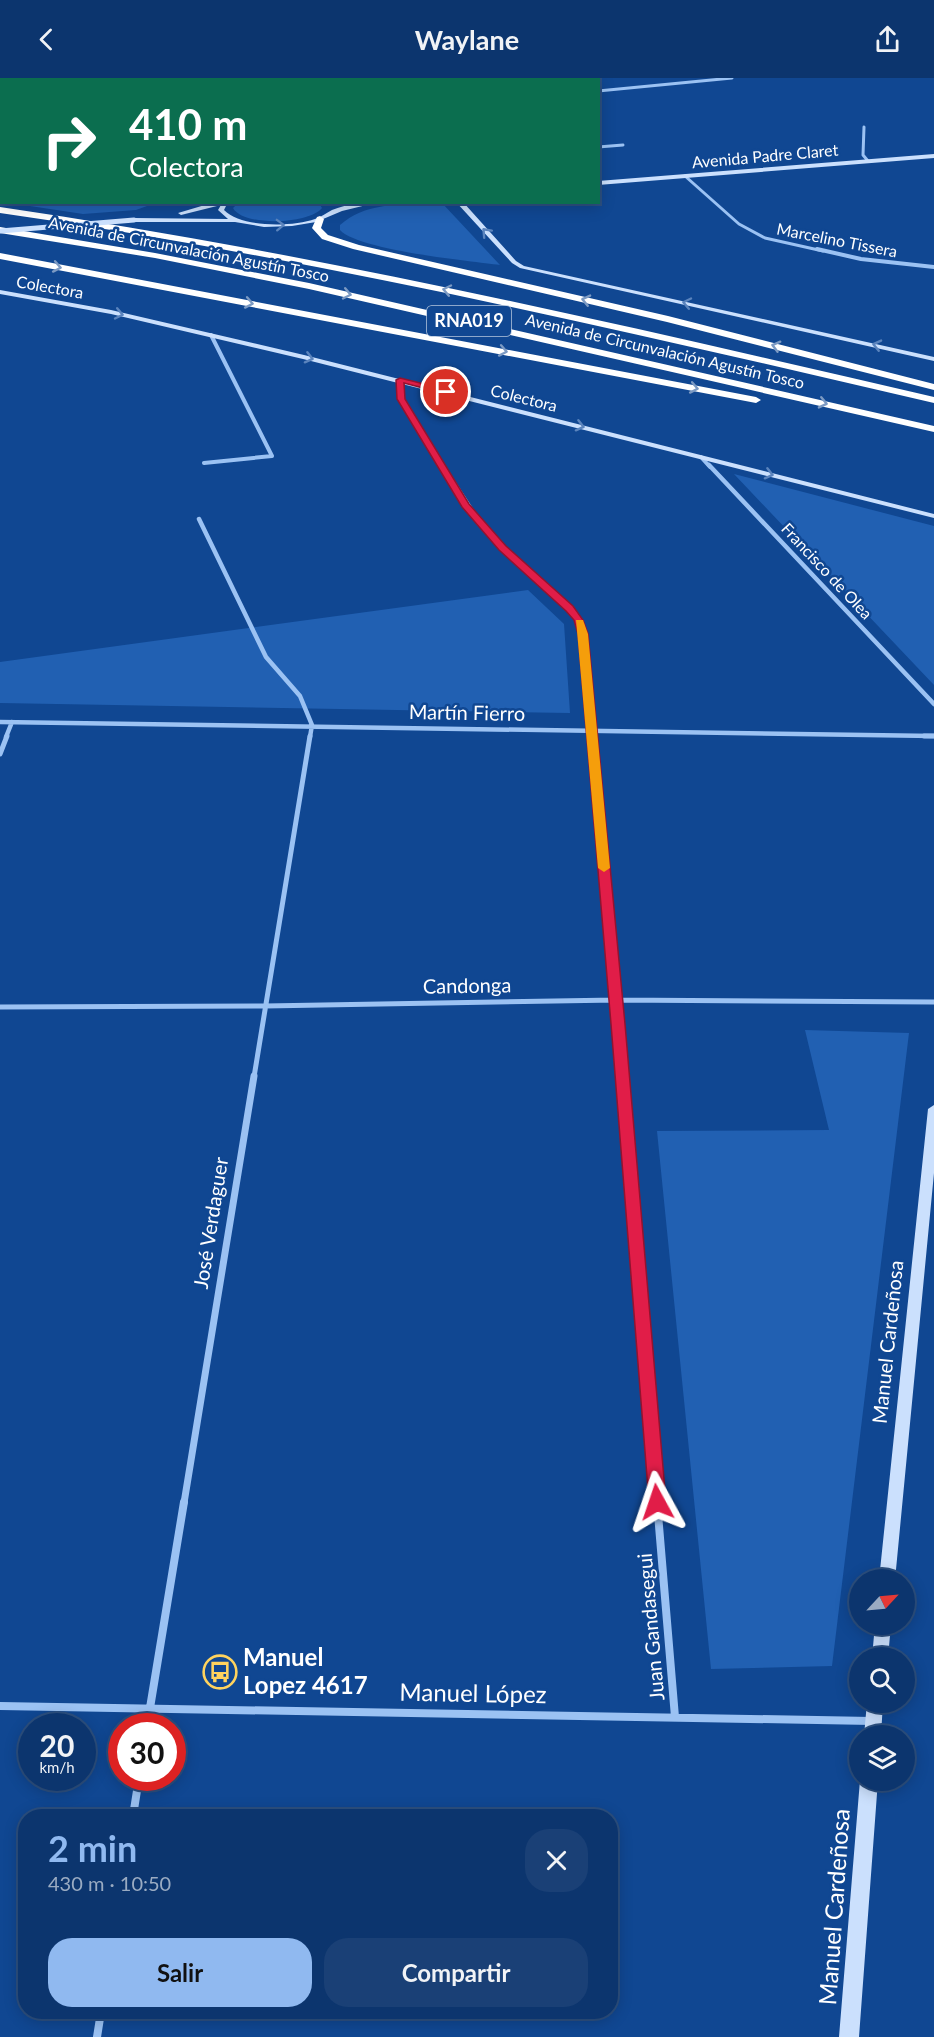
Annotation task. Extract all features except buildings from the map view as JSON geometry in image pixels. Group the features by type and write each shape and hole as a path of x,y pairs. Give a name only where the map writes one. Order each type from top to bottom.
{"highway":[{"name":"Avenida de Circunvalación Agustín Tosco","path":"0,210 144,231 326,265 934,400"},
{"path":"320,219 316,228 320,234 348,245 678,321 934,387"},
{"name":"Avenida de Circunvalación Agustín Tosco","path":"0,231 143,253 292,282 934,429"},
{"path":"0,256 780,404 934,441"}],"main road":[{"name":"Avenida Padre Claret","path":"600,183 934,156"},
{"path":"0,231 151,218 194,211 218,204"},
{"path":"223,204 222,213 240,222"},
{"path":"333,212 336,208 335,204"},
{"path":"151,218 279,225 320,219 333,212 367,204"},
{"path":"461,204 514,262 535,271 934,358"},
{"name":"Colectora","path":"0,292 111,312 400,380 934,516"},
{"name":"Manuel Cardeñosa","path":"888,1569 934,1109"},
{"name":"Manuel Cardeñosa","path":"849,2037 868,1791"}],"street":[{"path":"600,91 732,78"},
{"path":"864,127 863,155 868,161"},
{"path":"600,147 623,145"},
{"name":"Marcelino Tissera","path":"685,176 739,224 765,238 861,260 934,267"},
{"path":"204,463 272,456 211,335"},
{"name":"Juan Gandasegui","path":"400,380 401,399 466,505 503,548 569,608 578,620 583,634 616,1000 675,1717"},
{"name":"Francisco de Olea","path":"701,457 934,704"},
{"path":"199,519 266,657 291,682 300,696 312,725"},
{"name":"Martín Fierro","path":"0,722 934,736"},
{"path":"0,754 12,722"},
{"name":"José Verdaguer","path":"149,1713 312,725"},
{"name":"Candonga","path":"0,1007 265,1006 616,1000 934,1002"},
{"name":"Manuel López","path":"0,1706 675,1717 849,1727"},
{"path":"133,1809 137,1791"},
{"path":"97,2037 100,2019"}],"shaded area":[{"path":"17,204 142,204 147,206 136,210 83,214"},
{"path":"237,204 320,204 322,208 315,213 291,220 262,221 239,214 233,208"},
{"path":"443,204 500,265 390,249 351,237 340,230 340,225 359,213 390,205"},
{"path":"734,474 934,526 934,685"},
{"path":"528,590 564,624 570,713 0,703 0,662"},
{"path":"805,1030 909,1033 832,1666 711,1669 657,1131 829,1130"}],"slow traffic":[{"path":"579,622 583,634 604,868"}],"place":[{"name":"Manuel Lopez 4617","path":"220,1672"}],"route":[{"path":"446,392 400,380 401,399 466,505 484,529 503,548 569,608 578,620 583,634 657,1502"}]}
